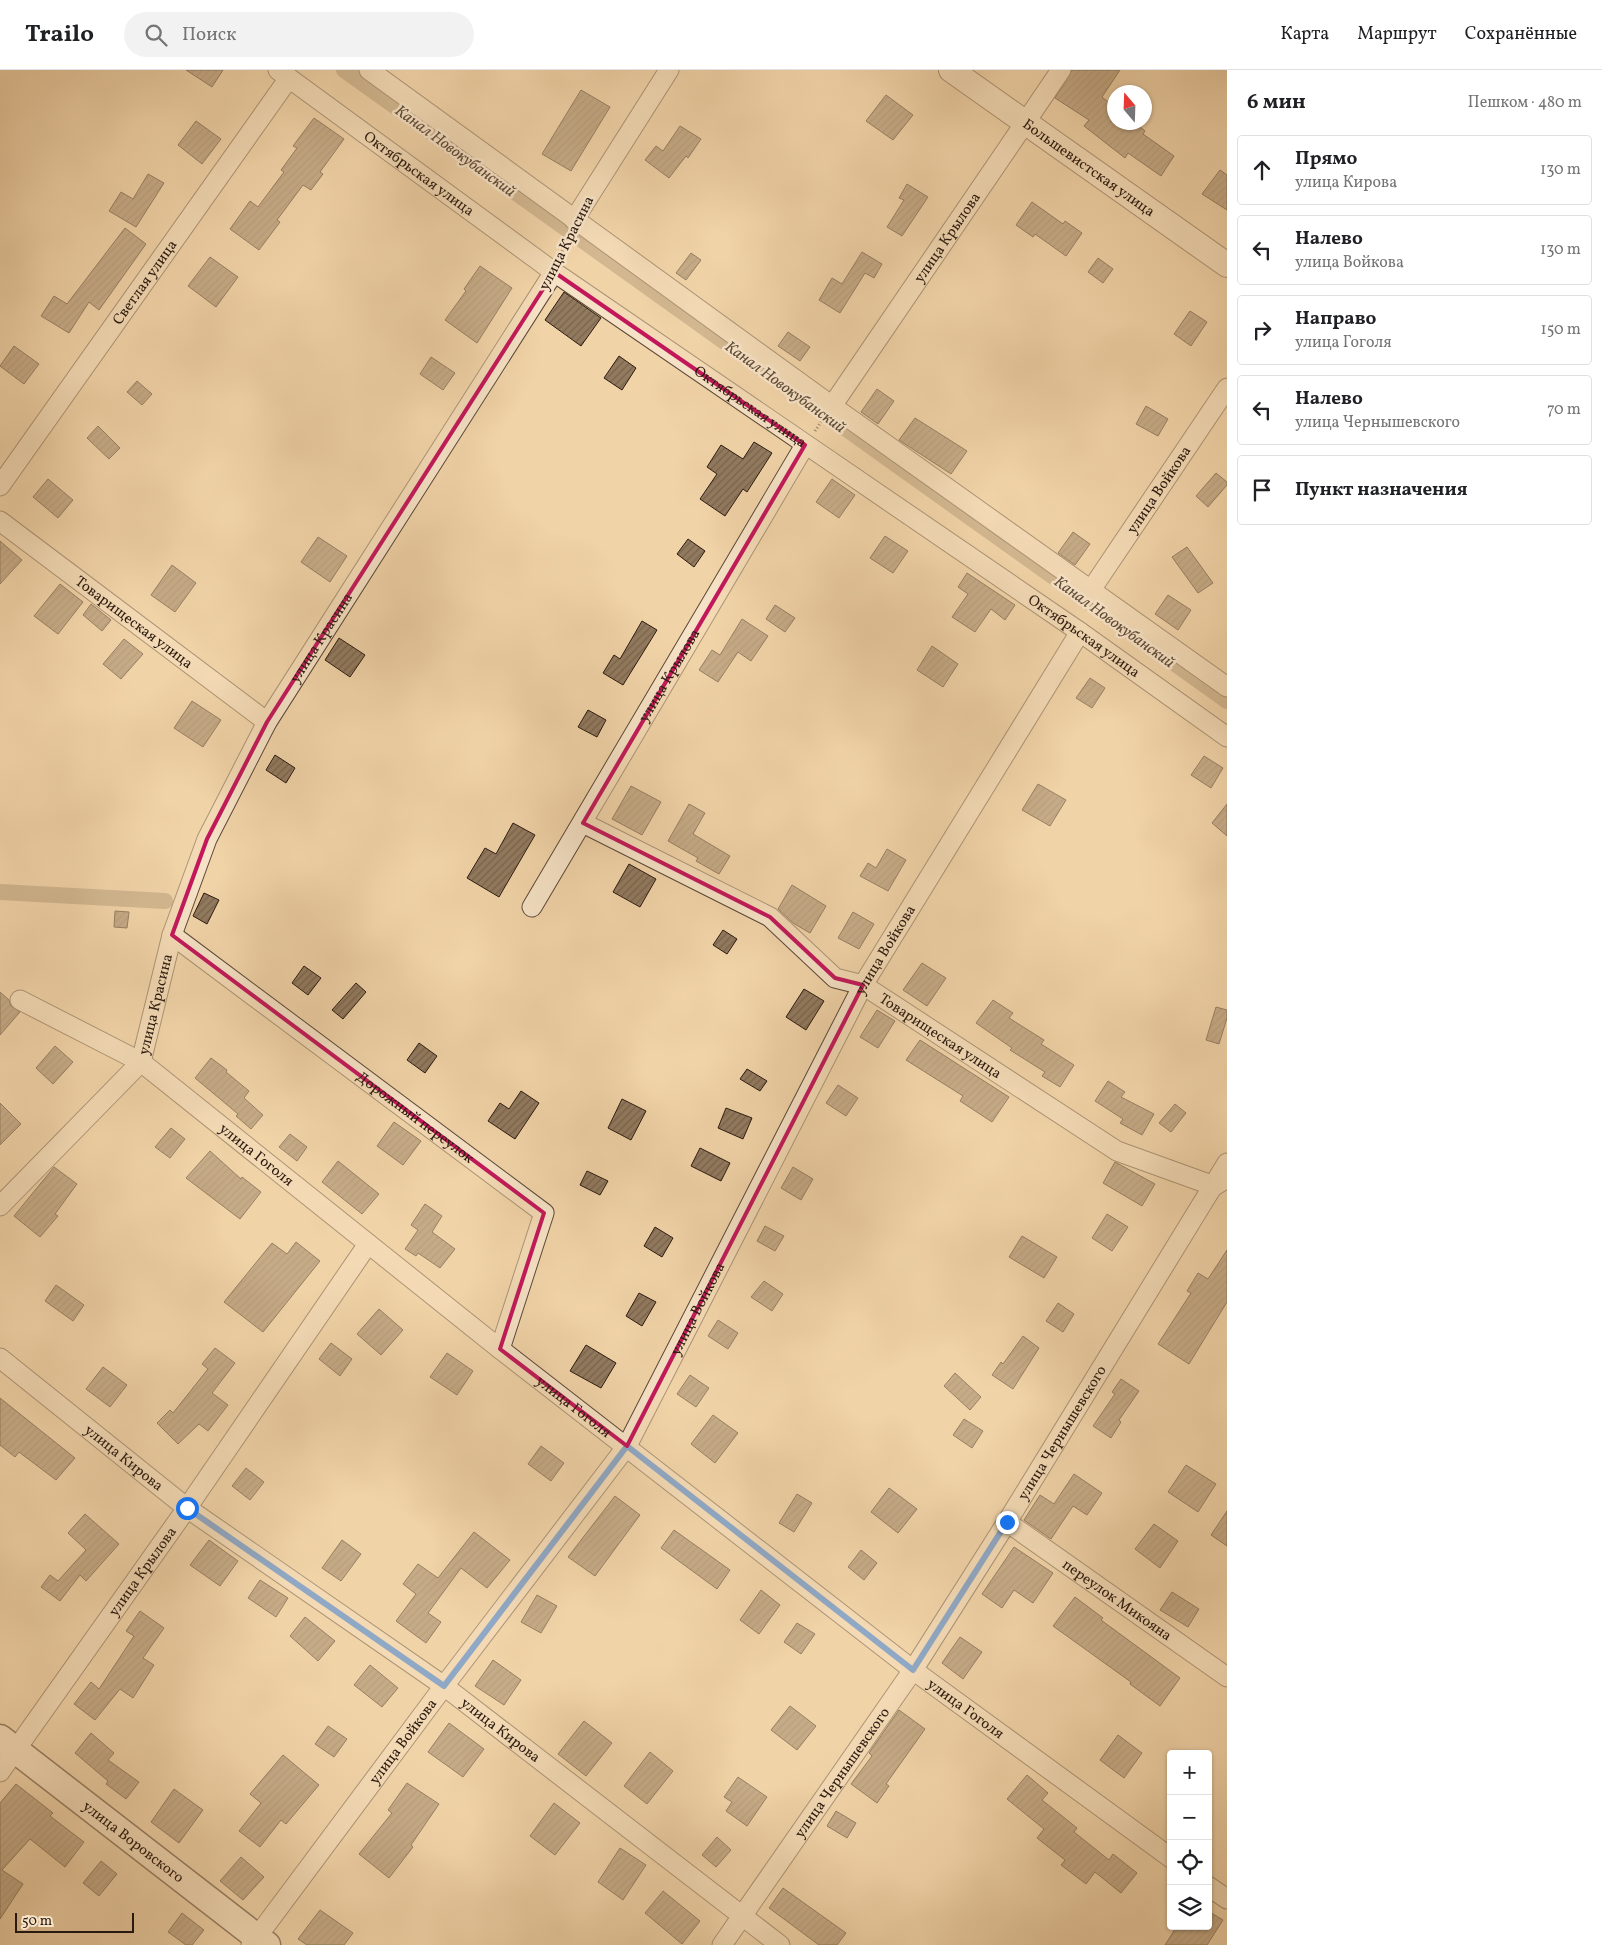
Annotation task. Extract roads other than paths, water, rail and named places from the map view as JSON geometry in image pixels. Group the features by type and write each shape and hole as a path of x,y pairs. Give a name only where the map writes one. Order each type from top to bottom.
{"main road":[{"name":"улица Воровского","path":"8,1744 258,1942"}],"street":[{"path":"369,70 832,406 1227,687"},
{"name":"улица Красина","path":"574,220 669,70"},
{"name":"Большевистская улица","path":"951,70 1227,264"},
{"name":"улица Крылова","path":"832,406 1061,70"},
{"name":"Октябрьская улица","path":"284,74 554,272 805,446 1080,632 1227,737"},
{"name":"Светлая улица","path":"0,486 284,74"},
{"name":"улица Красина","path":"0,1206 140,1062 172,935 207,839 267,722 554,272"},
{"name":"улица Войкова","path":"1091,590 1227,388"},
{"name":"улица Крылова","path":"532,907 805,446"},
{"name":"Товарищеская улица","path":"0,521 267,722"},
{"name":"улица Войкова","path":"258,1942 444,1686 627,1446 863,985 1080,632"},
{"name":"Товарищеская улица","path":"583,823 770,917 835,978 863,985 1117,1150 1220,1182"},
{"name":"Дорожный переулок","path":"172,935 544,1213 500,1349"},
{"name":"улица Гоголя","path":"20,1000 140,1062 500,1349 913,1670 1167,1855"},
{"name":"улица Чернышевского","path":"722,1945 913,1670 1220,1182 1227,1164"},
{"name":"улица Крылова","path":"0,1772 8,1744 187,1508 368,1244"},
{"name":"улица Кирова","path":"0,1358 187,1508 444,1686 780,1945"},
{"name":"переулок Микояна","path":"1007,1522 1227,1677"},
{"path":"1212,1889 1227,1899"}],"waterway":[{"name":"Канал Новокубанский","path":"344,70 1227,701"},
{"path":"0,892 165,901"}]}
